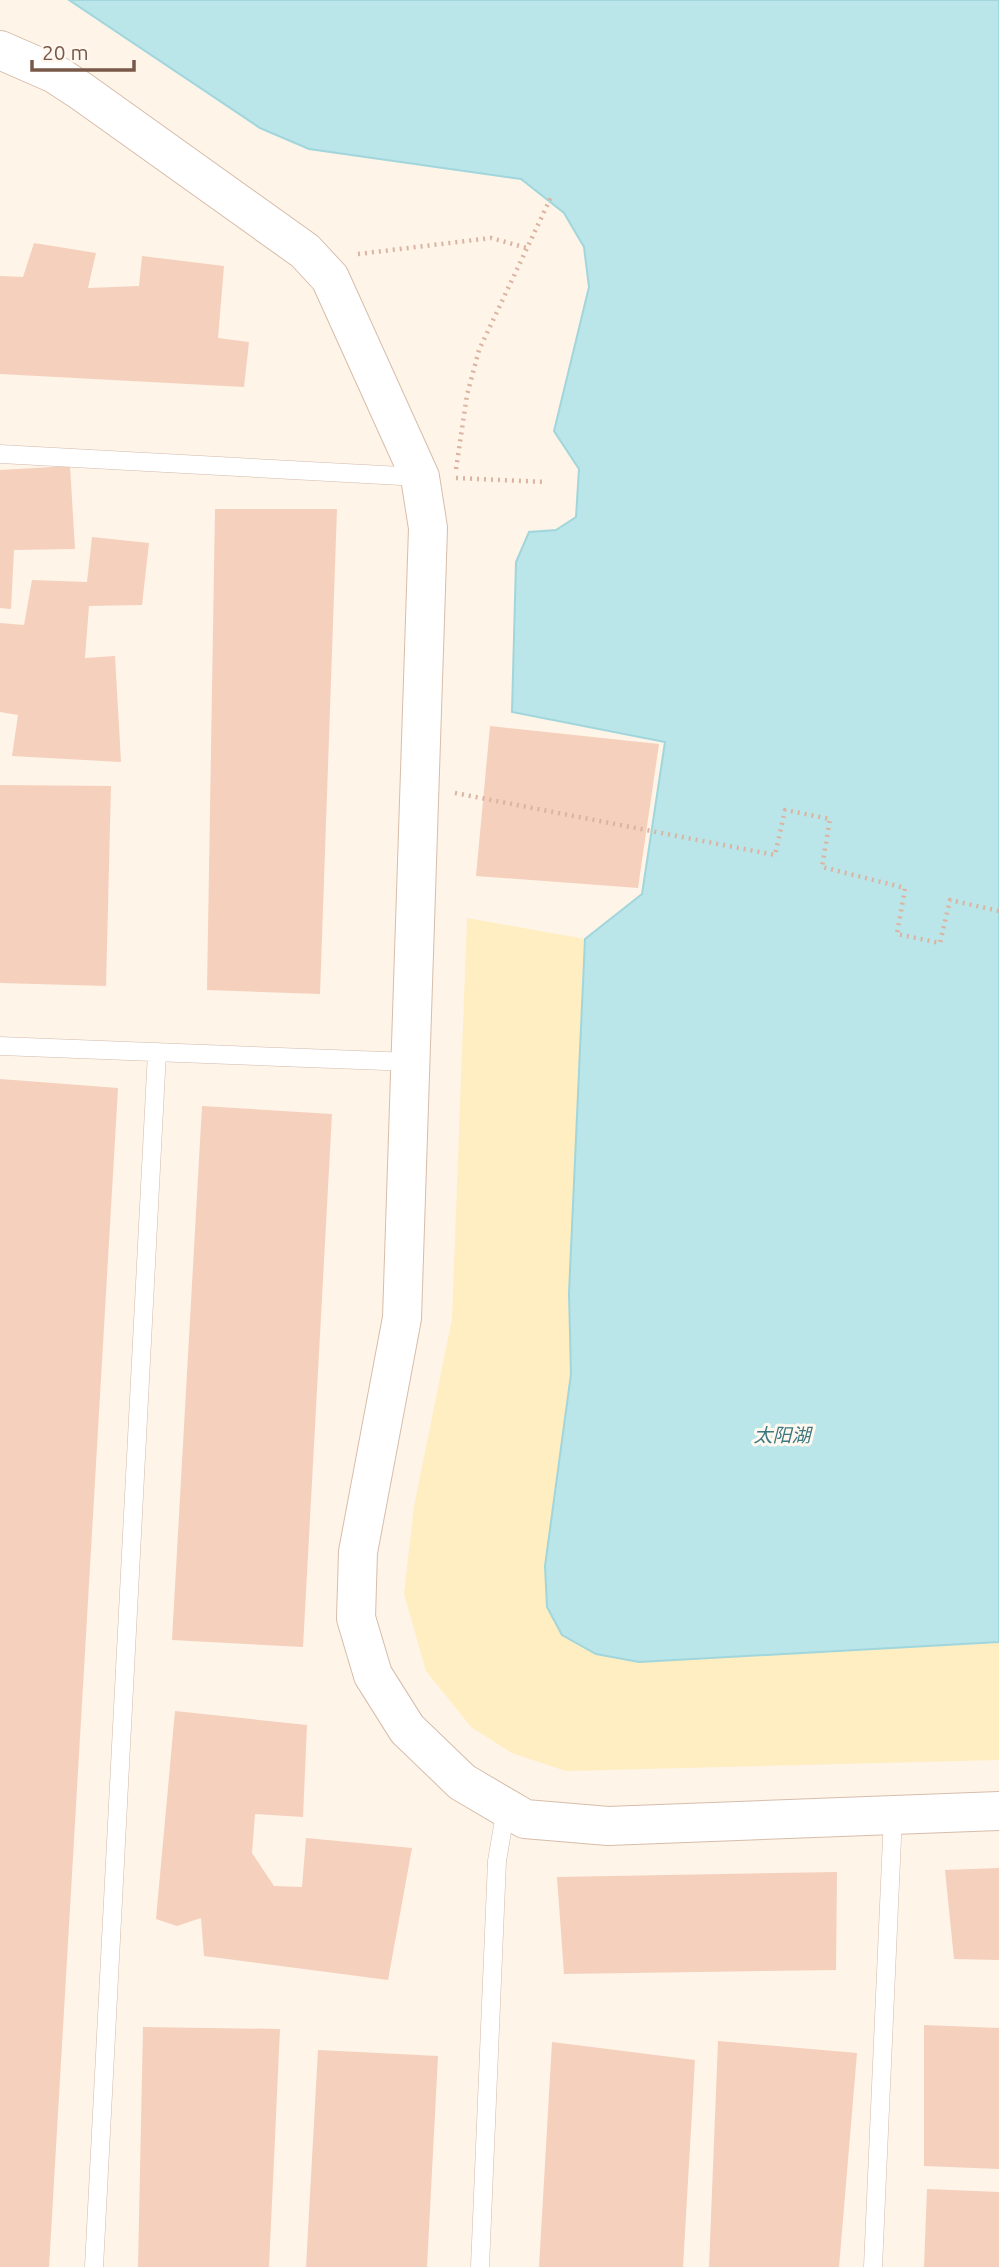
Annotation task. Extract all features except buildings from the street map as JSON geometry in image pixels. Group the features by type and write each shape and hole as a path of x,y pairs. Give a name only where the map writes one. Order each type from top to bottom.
{"street":[{"path":"0,50 55,74 81,91 305,251 330,278 437,477 428,528 402,1318 358,1552 356,1618 373,1675 407,1730 463,1782 525,1819 608,1826 999,1811"}],"lane":[{"path":"0,454 437,477"},
{"path":"0,1046 411,1062"},
{"path":"94,2267 157,1052"},
{"path":"480,2267 497,1861 506,1808"},
{"path":"873,2267 893,1815"}],"path":[{"path":"546,482 437,477 467,395 479,350 552,195"},
{"path":"316,262 491,238 527,247"},
{"path":"419,786 775,855 785,810 831,819 822,867 905,888 897,934 940,943 950,901 999,911"}],"sand":[{"path":"467,918 585,939 569,1293 571,1374 545,1566 547,1607 563,1635 596,1654 639,1662 999,1642 999,1760 566,1771 512,1753 471,1727 426,1671 404,1594 414,1506 452,1319"}],"water":[{"name":"太阳湖","path":"69,0 999,0 999,1642 639,1662 596,1654 562,1635 547,1607 545,1566 571,1374 569,1293 585,939 642,894 665,742 512,712 516,562 529,532 556,530 576,517 579,469 554,431 589,287 584,247 564,213 521,179 309,149 260,128"}]}
